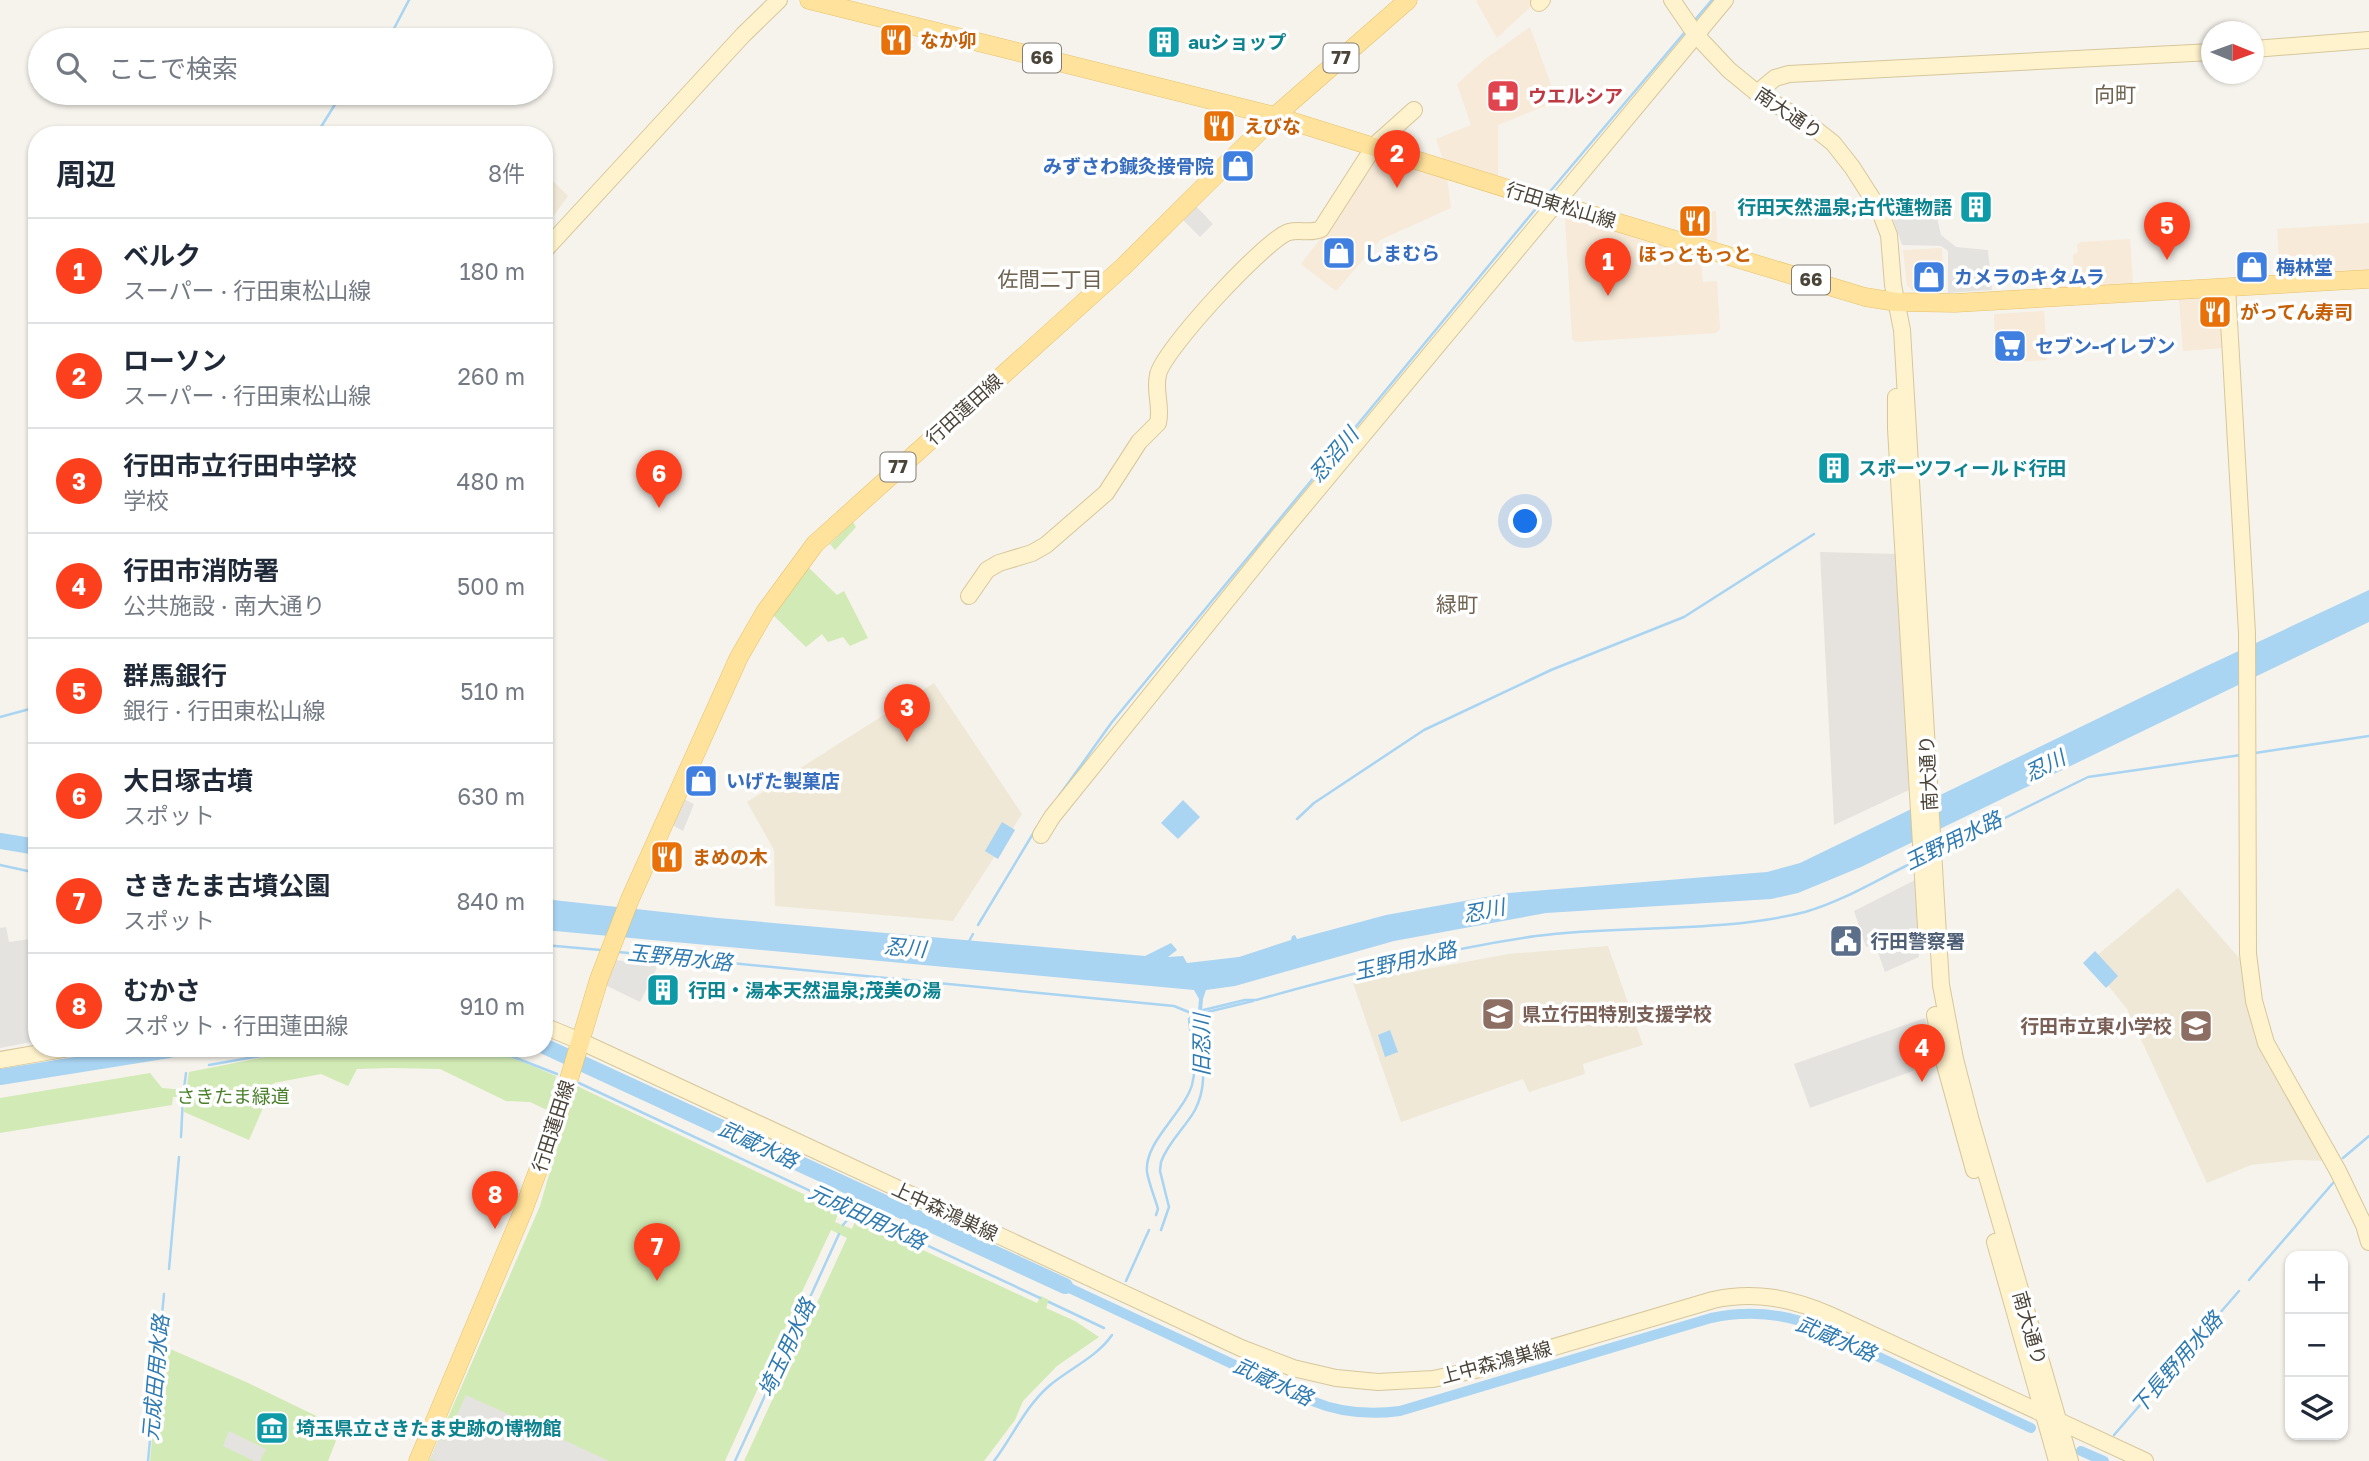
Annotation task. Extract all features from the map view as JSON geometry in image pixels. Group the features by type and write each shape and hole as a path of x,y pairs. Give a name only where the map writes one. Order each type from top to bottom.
{"main road":[{"name":"行田東松山線","path":"809,0 1275,116 1865,297 1896,302 1955,303 2369,279"},
{"name":"行田蓮田線","path":"418,1461 523,1212 557,1119 578,1045 611,948 630,899 739,657 765,612 815,544 1124,266 1275,116 1408,0"}],"street":[{"path":"553,241 743,35 779,0"},
{"name":"南大通り","path":"1672,0 1696,35 1729,70 1757,93 1809,124 1833,143 1871,194 1889,235 1896,302 1902,330 1927,852 1941,985 1955,1059 2050,1417 2057,1461"},
{"path":"1041,835 1052,817 1272,543 1725,0"},
{"path":"2264,48 2369,40"},
{"path":"1757,93 1775,78 1788,74 2201,53"},
{"path":"970,596 987,570 1046,545 1106,493 1139,442 1158,423 1158,372 1167,356 1218,296 1273,243 1288,232 1314,232 1321,229 1375,145 1413,110"},
{"path":"2227,287 2247,639 2248,954 2254,1001 2266,1043 2338,1171 2369,1242"},
{"name":"上中森鴻巣線","path":"553,1031 578,1045 1196,1328 1261,1357 1304,1371 1347,1380 1378,1382 1448,1377 1713,1300 1759,1295 1788,1299 1812,1307 2145,1461"},
{"path":"0,1060 28,1055"},
{"name":"南大通り","path":"2050,1417 2070,1461"}],"shaded area":[{"path":"1538,0 1497,38 1476,1"},
{"path":"1530,27 1557,101 1498,125 1498,176 1443,159 1436,139 1471,125 1457,84 1484,60"},
{"path":"1376,156 1447,178 1451,208 1380,240 1336,291 1301,264 1328,229"},
{"path":"553,181 568,196 553,217"},
{"path":"1195,205 1213,224 1200,237 1181,218"},
{"path":"1716,211 1717,244 1690,236 1689,212"},
{"path":"1568,215 1701,257 1703,282 1717,281 1720,329 1716,333 1576,342 1572,339 1565,218"},
{"path":"1893,218 1937,218 1941,235 1956,247 1988,250 1992,290 1948,293 1948,251 1941,246 1902,245"},
{"path":"2369,223 2369,271 2280,276 2277,229"},
{"path":"2130,239 2133,286 2056,290 2049,286 2049,275 2074,273 2073,255 2078,252 2077,245 2080,242"},
{"path":"1942,248 1944,291 1913,291 1907,285 1903,250"},
{"path":"2216,296 2220,299 2223,348 2183,351 2179,299"},
{"path":"2044,311 2047,360 1996,363 1994,314"},
{"path":"1820,552 1895,554 1909,790 1834,825"},
{"path":"934,683 1022,814 953,921 775,906 774,850 747,802"},
{"path":"684,799 694,804 683,831 672,825"},
{"path":"1915,880 1919,957 1885,972 1875,944 1866,947 1854,911"},
{"name":"行田市立東小学校","path":"2178,888 2241,960 2250,1010 2331,1161 2296,1160 2251,1165 2207,1183 2127,1009 2089,962"},
{"path":"6,927 9,942 28,939 28,1043 0,1048 0,928"},
{"name":"県立行田特別支援学校","path":"1608,946 1643,1045 1583,1064 1585,1074 1529,1092 1523,1079 1401,1122 1353,983 1508,954"},
{"path":"616,960 658,966 640,1002 605,985"},
{"path":"1925,1018 1935,1063 1810,1108 1794,1064"},
{"path":"466,1395 609,1461 430,1459 439,1439 445,1441"},
{"path":"229,1431 266,1449 260,1461 254,1461 223,1446"}],"green space":[{"path":"853,522 856,527 835,550 830,544"},
{"path":"808,567 837,595 844,591 868,638 850,646 843,637 828,642 822,634 806,647 773,615"},
{"name":"さきたま緑道","path":"265,1057 510,1057 556,1076 549,1111 530,1102 506,1101 440,1069 357,1069 348,1086 321,1074 274,1083 249,1140 184,1112 185,1097 173,1097 172,1105 0,1133 0,1098 150,1073 162,1088 186,1090 189,1072"},
{"path":"577,1086 839,1211 835,1222 852,1229 856,1219 1037,1303 1041,1296 1049,1300 1046,1308 1075,1321 1099,1337 1057,1366 1023,1401 1015,1420 984,1461 744,1461 775,1394 759,1386 725,1461 429,1461 540,1206","holes":["831,1230 847,1238 779,1385 762,1377"]},
{"path":"161,1345 341,1428 328,1461 150,1461"}],"water":[{"path":"2369,590 2369,622 1861,867 1798,893 1771,899 1546,913 1394,941 1235,986 1206,990 1201,1023 1197,1023 1199,999 1194,990 553,931 553,900 718,918 1145,956 1171,943 1177,950 1168,957 1183,956 1187,963 1239,957 1291,940 1295,935 1297,939 1386,915 1509,893 1767,872 1800,863"},
{"path":"1183,800 1200,817 1178,839 1161,823"},
{"path":"1002,822 1015,830 998,859 985,851"},
{"path":"2095,951 2118,976 2106,988 2083,963"},
{"path":"1390,1030 1398,1052 1385,1057 1378,1035"}],"waterway":[{"path":"394,28 409,0"},
{"name":"忍沼川","path":"1694,21 1712,0"},
{"name":"忍沼川","path":"1547,195 1685,32"},
{"path":"322,126 335,105"},
{"name":"忍沼川","path":"1059,796 1112,722 1538,206"},
{"path":"1297,819 1314,803 1424,730 1551,670 1684,617 1814,534"},
{"path":"0,717 28,709"},
{"name":"玉野用水路","path":"2255,753 2369,736"},
{"name":"玉野用水路","path":"1938,851 2088,777 2241,755"},
{"name":"忍沼川","path":"978,925 1037,827"},
{"name":"忍川","path":"0,841 28,846"},
{"name":"玉野用水路","path":"618,952 1174,1006 1191,1013 1245,1000 1256,1000 1464,948 1536,936 1705,926 1772,919 1805,912 1848,896 1916,861"},
{"name":"玉野用水路","path":"0,865 28,871"},
{"name":"忍沼川","path":"968,943 973,934"},
{"name":"玉野用水路","path":"553,946 601,950"},
{"name":"元成田用水路","path":"1156,1215 1158,1209 1148,1177 1148,1161 1158,1139 1181,1107 1192,1085 1194,1061 1189,1019 1195,1015 1253,1001"},
{"name":"旧忍川","path":"1161,1230 1169,1207 1160,1171 1161,1162 1200,1099 1203,1078 1200,1022"},
{"name":"武蔵水路","path":"553,1050 1065,1286"},
{"name":"武蔵水路","path":"0,1077 125,1057"},
{"name":"元成田用水路","path":"209,1065 255,1057"},
{"name":"元成田用水路","path":"514,1057 557,1074"},
{"name":"元成田用水路","path":"184,1089 186,1073"},
{"name":"元成田用水路","path":"579,1083 1040,1298"},
{"name":"元成田用水路","path":"181,1137 183,1097"},
{"name":"下長野用水路","path":"2343,1158 2369,1136"},
{"name":"元成田用水路","path":"169,1269 179,1157"},
{"name":"下長野用水路","path":"2249,1280 2333,1183"},
{"name":"埼玉用水路","path":"843,1225 849,1218 858,1216 877,1223"},
{"name":"元成田用水路","path":"1126,1281 1149,1230"},
{"name":"埼玉用水路","path":"735,1461 839,1234"},
{"name":"武蔵水路","path":"1065,1286 1312,1401 1345,1410 1367,1413 1400,1411 1711,1318 1758,1314 1804,1322 2031,1428"},
{"name":"下長野用水路","path":"2114,1435 2239,1291"},
{"name":"元成田用水路","path":"148,1461 164,1294"},
{"name":"元成田用水路","path":"1049,1302 1104,1328"},
{"name":"旧忍川","path":"994,1461 1041,1394 1099,1350 1112,1335"},
{"name":"武蔵水路","path":"2081,1451 2104,1461"}],"place":[{"name":"なか卯","path":"896,40"},
{"name":"auショップ","path":"1164,42"},
{"name":"ウエルシア","path":"1503,96"},
{"name":"えびな","path":"1219,126"},
{"name":"みずさわ鍼灸接骨院","path":"1238,166"},
{"name":"ローソン","path":"1397,188"},
{"name":"行田天然温泉;古代蓮物語","path":"1976,207"},
{"name":"ほっともっと","path":"1695,221"},
{"name":"しまむら","path":"1339,253"},
{"name":"群馬銀行","path":"2167,260"},
{"name":"梅林堂","path":"2252,267"},
{"name":"カメラのキタムラ","path":"1929,277"},
{"name":"ベルク","path":"1608,296"},
{"name":"がってん寿司","path":"2215,312"},
{"name":"セブン-イレブン","path":"2010,346"},
{"name":"スポーツフィールド行田","path":"1834,468"},
{"name":"大日塚古墳","path":"659,508"},
{"name":"行田市立行田中学校","path":"907,742"},
{"name":"いげた製菓店","path":"701,781"},
{"name":"まめの木","path":"667,857"},
{"name":"行田警察署","path":"1846,941"},
{"name":"行田・湯本天然温泉;茂美の湯","path":"663,990"},
{"name":"県立行田特別支援学校","path":"1498,1014"},
{"name":"行田市立東小学校","path":"2196,1026"},
{"name":"行田市消防署","path":"1922,1082"},
{"name":"むかさ","path":"495,1229"},
{"name":"さきたま古墳公園","path":"657,1281"},
{"name":"埼玉県立さきたま史跡の博物館","path":"272,1428"}],"district":[{"name":"向町","path":"2115,95"},
{"name":"佐間二丁目","path":"1050,280"},
{"name":"緑町","path":"1457,605"}]}
